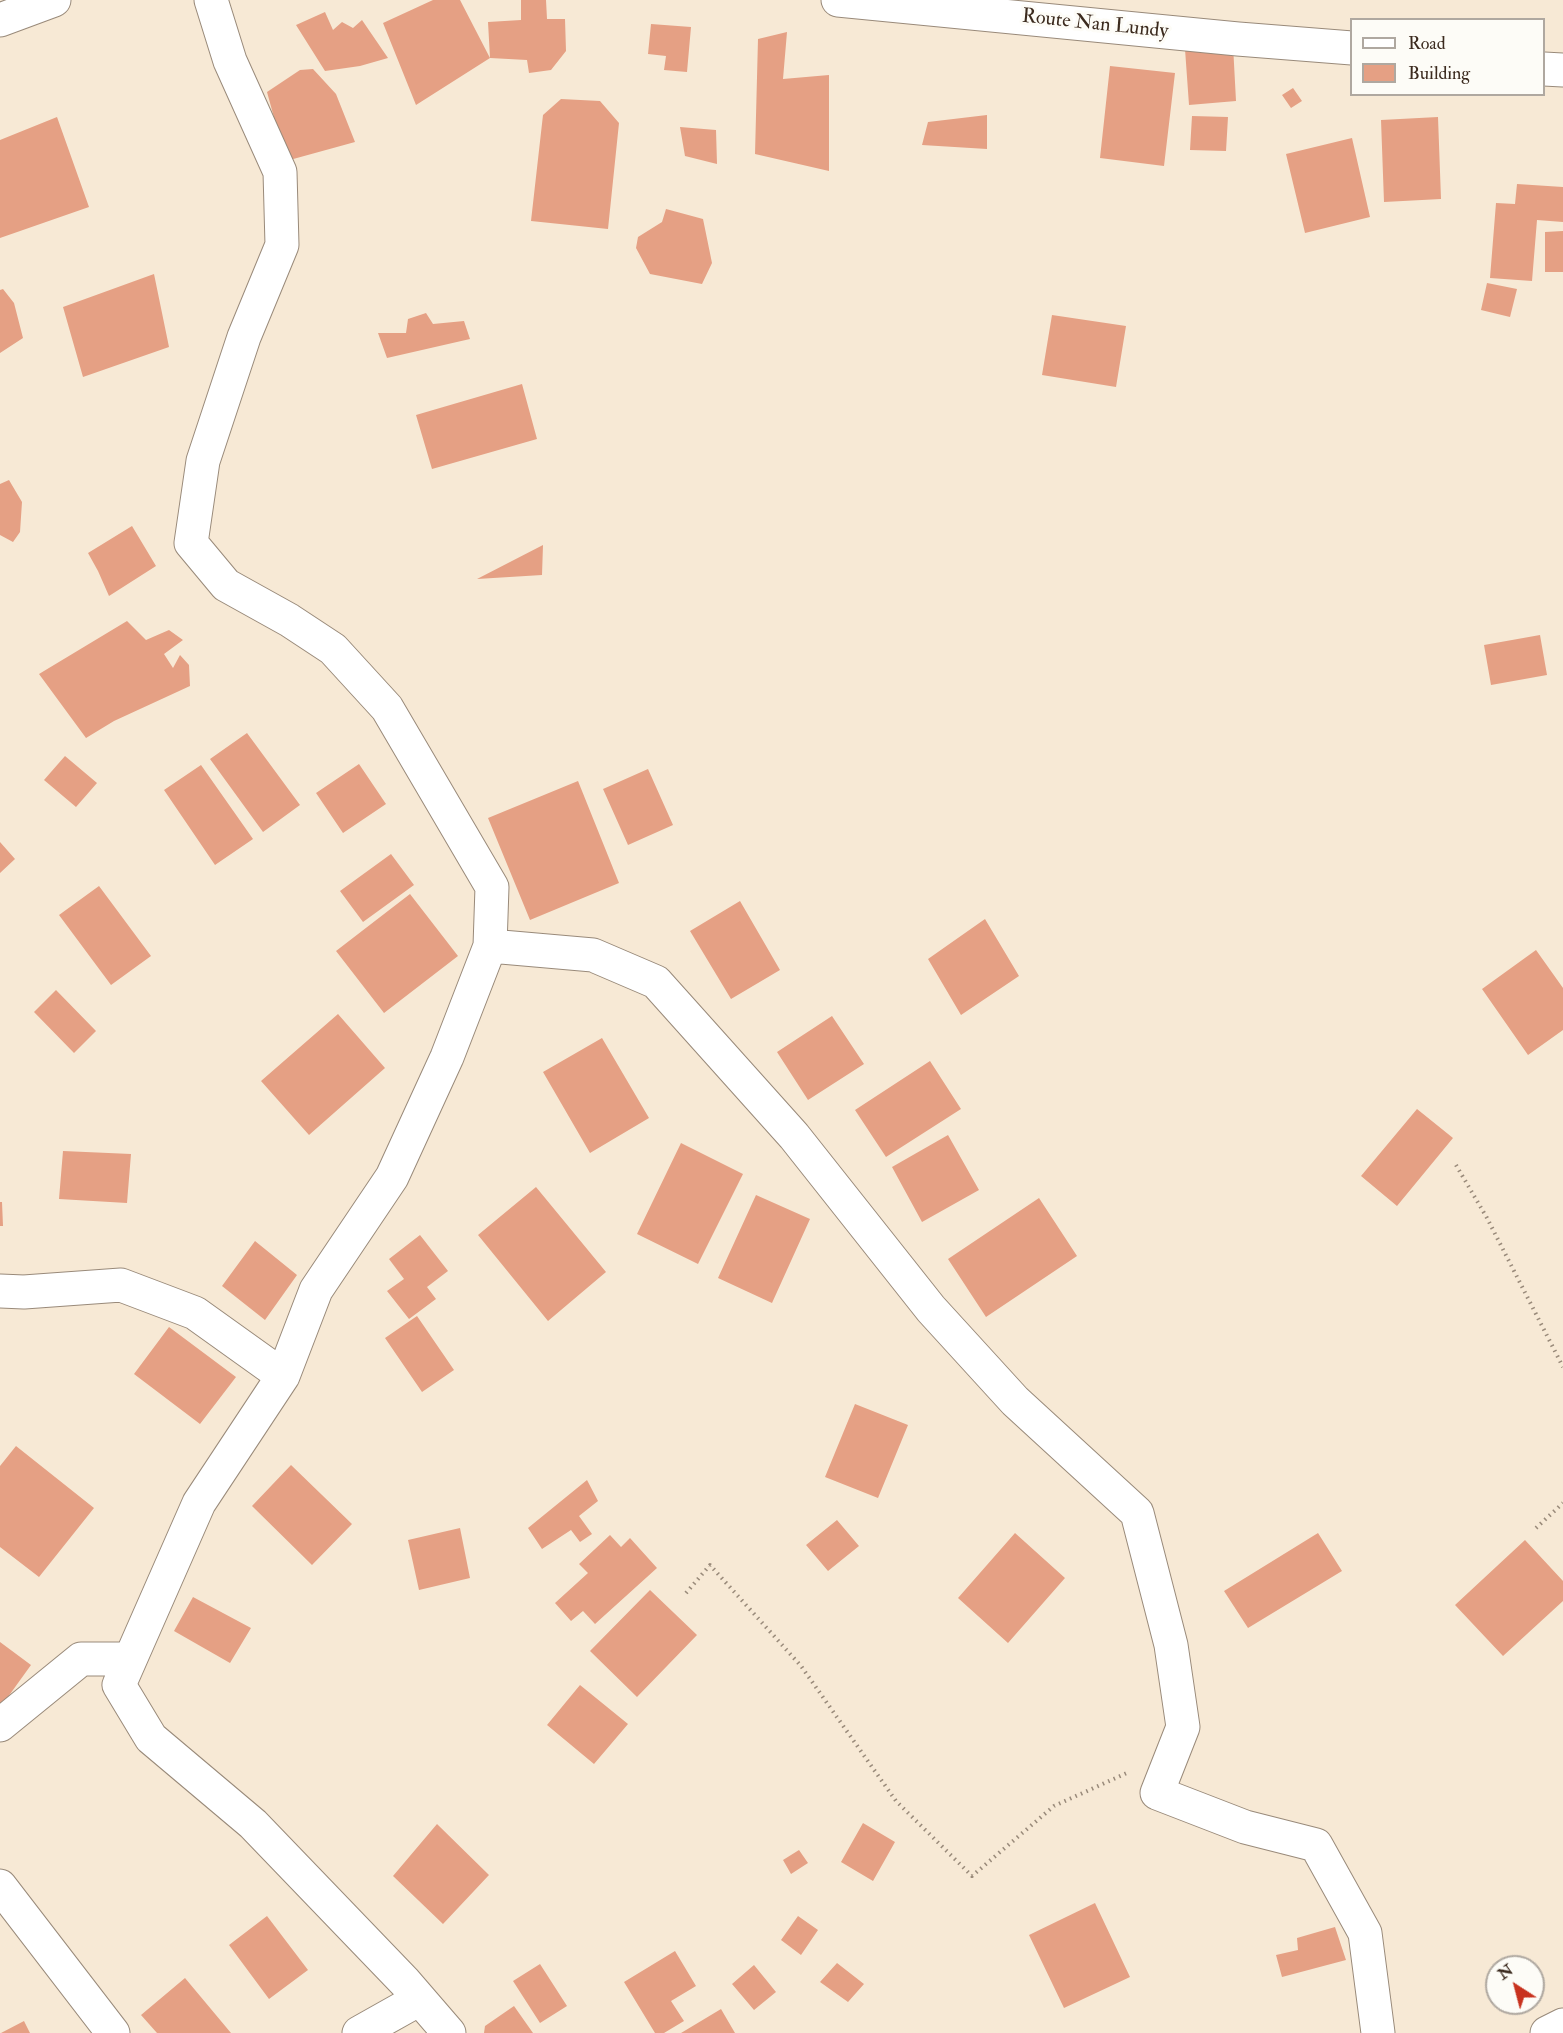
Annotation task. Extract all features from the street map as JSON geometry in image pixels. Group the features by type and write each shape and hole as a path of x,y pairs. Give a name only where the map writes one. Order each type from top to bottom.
{"street":[{"path":"0,20 54,0"},
{"path":"211,0 230,61 280,172 282,245 244,337 203,461 191,543 225,585 289,620 333,649 387,708 492,886 490,946 447,1057 392,1178 316,1290 283,1376 199,1503 119,1684 151,1738 253,1824 405,1982 449,2033"},
{"name":"Route Nan Lundy","path":"838,0 1350,48"},
{"path":"1545,69 1563,70"},
{"path":"490,946 592,955 656,982 794,1136 931,1309 1016,1401 1137,1513 1171,1645 1183,1727 1157,1793 1245,1827 1316,1845 1365,1933 1378,2033"},
{"path":"0,1291 24,1292 121,1285 195,1313 283,1376"},
{"path":"0,1725 81,1659 130,1659"},
{"path":"0,1886 113,2033"},
{"path":"359,2033 407,2006"},
{"path":"1547,2033 1563,2025"}],"path":[{"path":"1456,1165 1487,1218 1563,1367"},
{"path":"1536,1528 1563,1503"},
{"path":"686,1593 710,1565 801,1666 896,1801 972,1876 1054,1806 1173,1751"}],"building":[{"path":"433,0 460,0 490,58 416,105 383,23"},
{"path":"521,0 546,0 547,19 565,19 566,51 551,70 529,73 527,60 490,58 488,22 521,20"},
{"path":"325,12 333,30 342,22 353,28 362,20 388,58 360,66 325,71 296,25"},
{"path":"651,24 691,27 687,72 664,70 666,56 648,54"},
{"path":"787,32 783,79 829,75 829,171 755,154 758,39"},
{"path":"1233,45 1236,101 1189,105 1185,49"},
{"path":"1110,66 1175,73 1164,166 1100,158"},
{"path":"313,69 336,94 355,142 286,161 267,92 300,70"},
{"path":"1293,88 1302,101 1291,108 1282,95"},
{"path":"561,99 600,101 619,123 608,229 531,221 543,115"},
{"path":"987,115 987,149 922,145 928,122"},
{"path":"1192,116 1228,117 1226,151 1190,150"},
{"path":"57,117 89,207 0,238 0,140"},
{"path":"1438,117 1441,199 1384,202 1381,120"},
{"path":"680,127 716,130 717,164 685,156"},
{"path":"1352,138 1370,217 1305,233 1286,154"},
{"path":"1517,184 1563,187 1563,222 1537,220 1532,281 1490,278 1496,203 1515,204"},
{"path":"666,209 703,219 712,263 702,284 650,274 636,248 638,237 662,222"},
{"path":"1563,231 1563,272 1545,272 1545,232"},
{"path":"154,274 169,347 83,377 63,307"},
{"path":"1487,283 1517,289 1510,317 1481,310"},
{"path":"3,289 14,303 23,338 0,353 0,290"},
{"path":"426,313 433,324 464,321 470,339 387,358 378,333 406,333 408,319"},
{"path":"1052,315 1126,326 1116,387 1042,375"},
{"path":"522,384 537,439 432,469 416,415"},
{"path":"9,480 22,502 20,532 13,542 0,535 0,484"},
{"path":"132,526 156,566 109,596 88,553"},
{"path":"543,545 542,575 477,579"},
{"path":"127,621 146,640 169,630 183,640 164,654 173,668 180,655 189,665 190,686 114,721 86,738 39,674"},
{"path":"1540,635 1547,675 1491,685 1484,645"},
{"path":"247,733 300,805 263,832 210,759"},
{"path":"65,756 97,783 76,807 44,780"},
{"path":"359,764 386,804 343,833 316,793"},
{"path":"201,765 253,839 215,865 164,790"},
{"path":"648,769 673,825 628,845 603,789"},
{"path":"578,781 619,883 530,920 488,818"},
{"path":"0,842 15,859 0,873"},
{"path":"391,854 414,885 363,922 340,891"},
{"path":"99,886 151,956 111,985 59,915"},
{"path":"410,894 458,956 384,1013 336,951"},
{"path":"740,901 780,970 731,999 690,931"},
{"path":"985,919 1019,976 961,1015 928,959"},
{"path":"1536,950 1563,988 1563,1030 1528,1055 1482,989"},
{"path":"56,990 96,1031 74,1053 34,1012"},
{"path":"338,1014 385,1068 309,1135 261,1081"},
{"path":"832,1016 864,1064 808,1100 777,1052"},
{"path":"602,1038 649,1118 590,1153 543,1072"},
{"path":"930,1061 961,1109 886,1157 855,1110"},
{"path":"1417,1109 1453,1138 1397,1206 1361,1176"},
{"path":"948,1135 979,1190 922,1222 892,1167"},
{"path":"681,1143 743,1174 698,1264 637,1234"},
{"path":"63,1151 131,1154 127,1203 59,1199"},
{"path":"536,1187 606,1272 548,1321 478,1235"},
{"path":"756,1195 810,1219 772,1303 718,1278"},
{"path":"1039,1198 1077,1256 986,1317 948,1259"},
{"path":"0,1202 2,1202 3,1226 0,1226"},
{"path":"420,1235 448,1271 427,1287 436,1299 409,1319 387,1291 404,1279 389,1259"},
{"path":"255,1241 297,1275 265,1320 222,1286"},
{"path":"417,1316 454,1370 422,1392 385,1338"},
{"path":"169,1327 236,1377 200,1424 134,1374"},
{"path":"855,1404 908,1425 878,1498 825,1477"},
{"path":"16,1446 94,1508 39,1577 0,1547 0,1466"},
{"path":"291,1465 352,1524 312,1565 252,1506"},
{"path":"587,1480 598,1501 579,1516 592,1534 580,1542 571,1530 542,1549 528,1528"},
{"path":"837,1520 859,1546 828,1571 806,1545"},
{"path":"460,1528 470,1578 419,1590 408,1540"},
{"path":"1015,1533 1065,1578 1008,1643 958,1598"},
{"path":"1318,1533 1342,1571 1248,1628 1224,1591"},
{"path":"610,1535 621,1547 630,1538 657,1568 595,1624 583,1611 571,1621 555,1603 588,1573 579,1564"},
{"path":"1525,1540 1563,1581 1563,1601 1503,1656 1455,1605"},
{"path":"650,1590 697,1635 637,1697 590,1651"},
{"path":"193,1597 251,1628 230,1663 174,1631"},
{"path":"0,1642 31,1665 0,1708"},
{"path":"580,1685 628,1724 594,1764 547,1725"},
{"path":"863,1823 895,1842 873,1881 841,1862"},
{"path":"437,1824 489,1875 443,1924 393,1876"},
{"path":"799,1850 808,1863 791,1874 783,1860"},
{"path":"1095,1903 1130,1977 1064,2008 1029,1935"},
{"path":"267,1916 308,1970 269,1999 229,1945"},
{"path":"798,1916 818,1930 801,1955 781,1940"},
{"path":"1335,1927 1346,1960 1282,1977 1276,1955 1298,1950 1297,1938"},
{"path":"675,1951 696,1986 671,2001 684,2021 664,2033 655,2033 624,1982"},
{"path":"837,1963 864,1984 848,2002 820,1982"},
{"path":"540,1964 567,2006 540,2023 513,1981"},
{"path":"754,1965 776,1992 754,2010 732,1984"},
{"path":"185,1978 231,2033 157,2033 141,2015"},
{"path":"514,2006 533,2033 484,2033 485,2026"},
{"path":"721,2009 735,2033 681,2033"},
{"path":"24,2021 30,2033 1,2033"}]}
